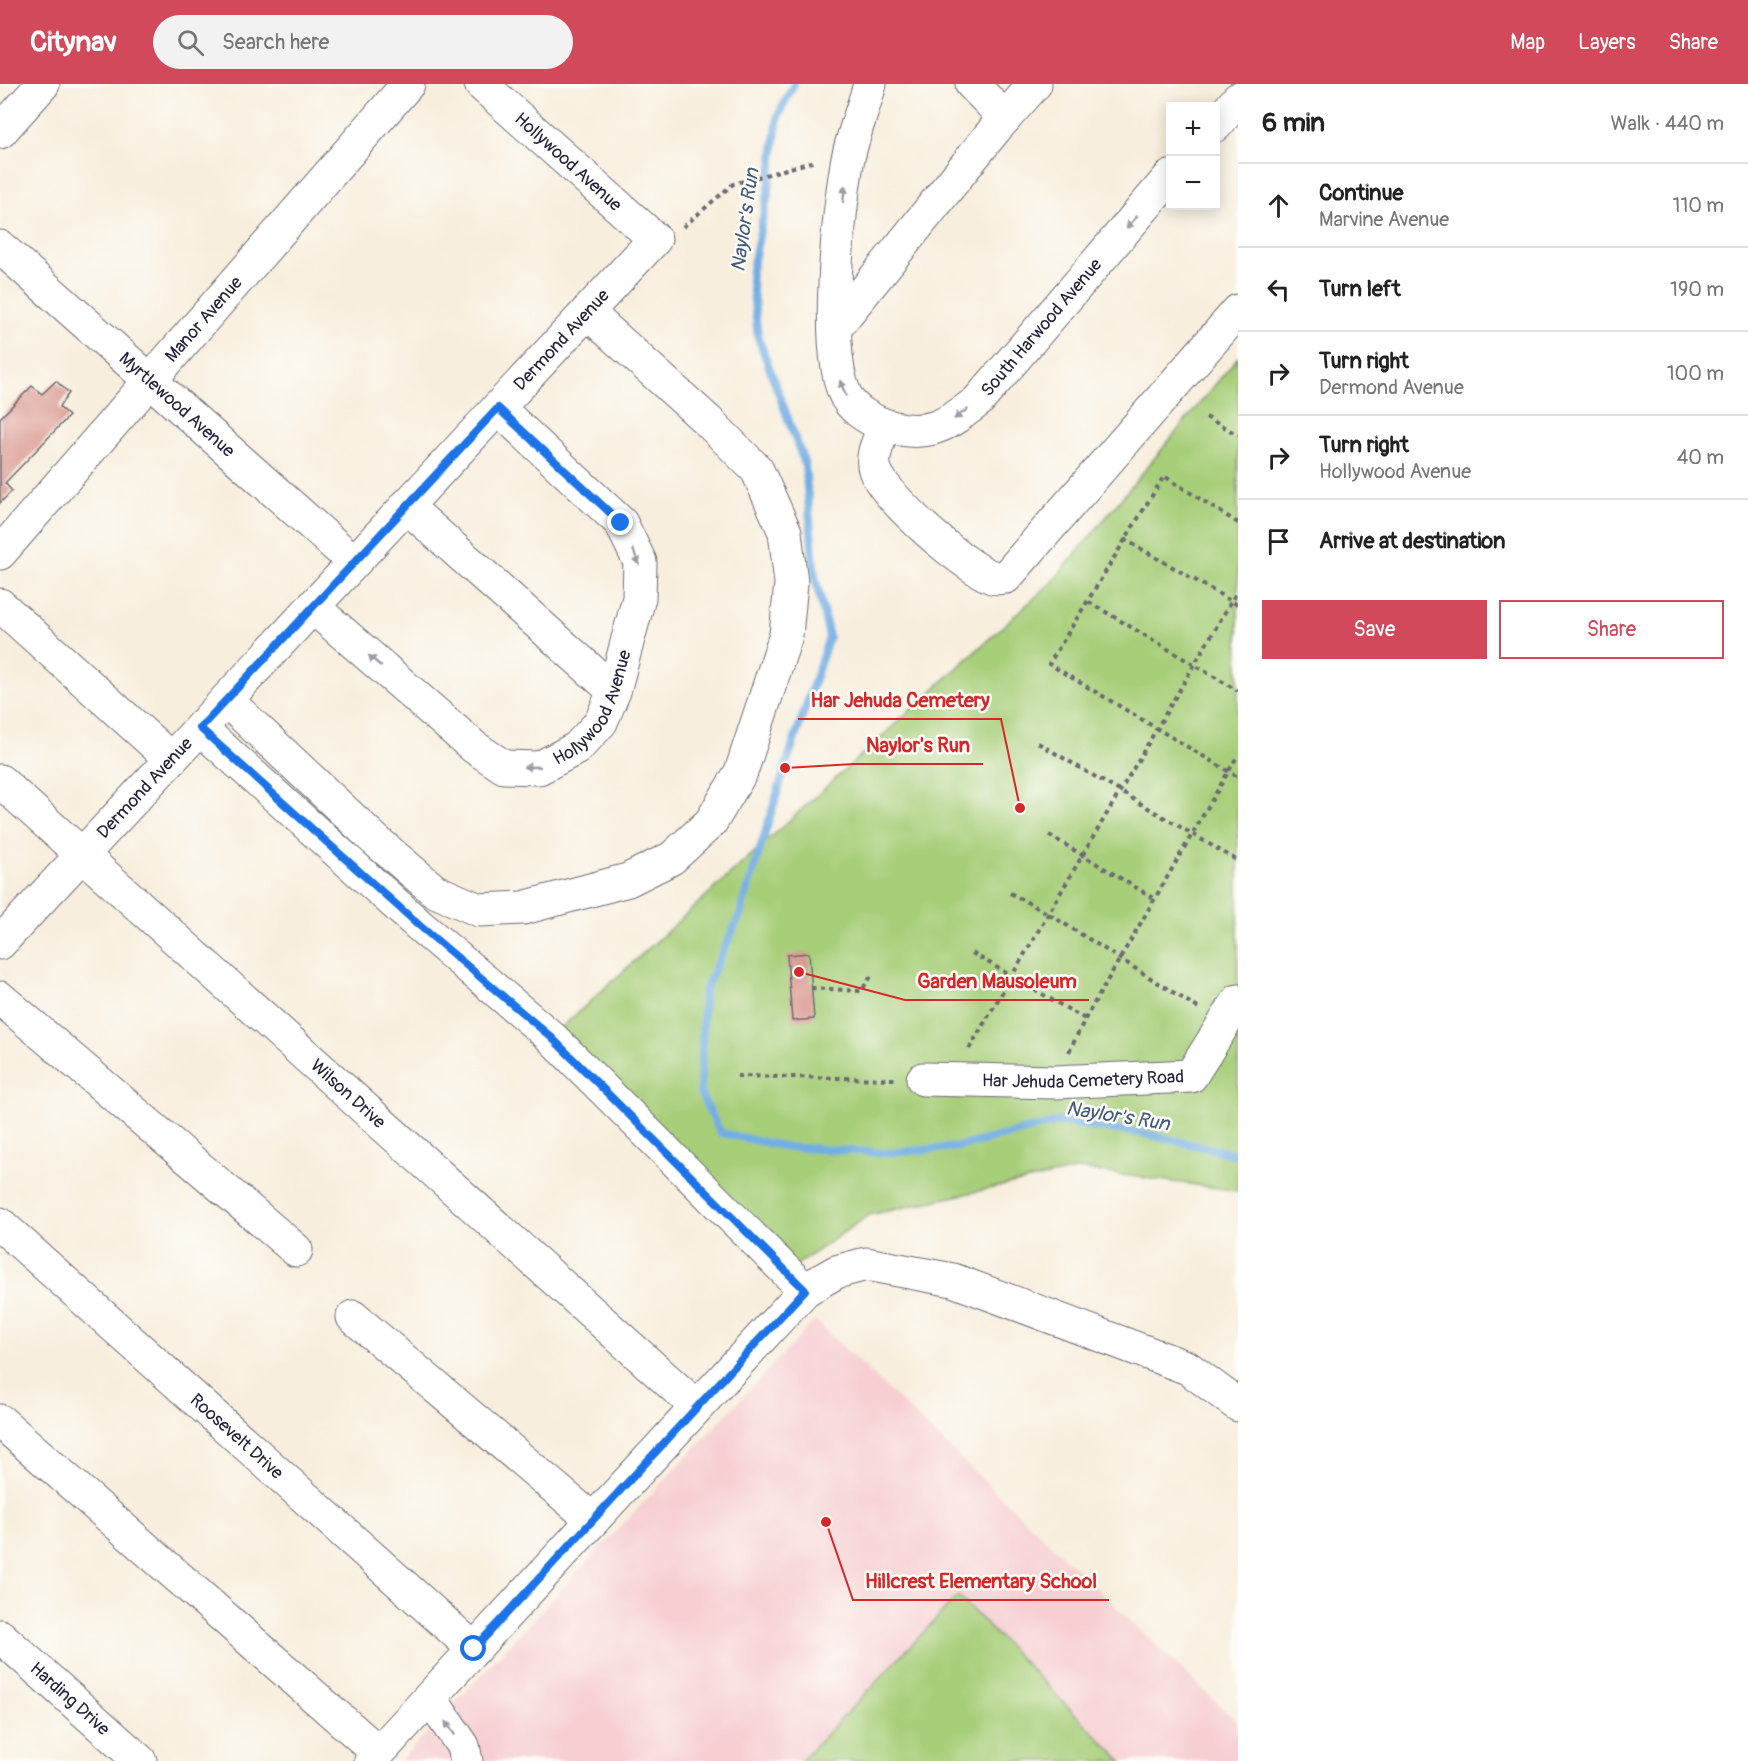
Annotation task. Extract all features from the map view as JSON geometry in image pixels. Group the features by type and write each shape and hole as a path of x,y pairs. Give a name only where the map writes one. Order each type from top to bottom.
{"street":[{"path":"0,132 43,84"},
{"name":"Manor Avenue","path":"0,553 408,84"},
{"name":"Hollywood Avenue","path":"481,84 655,239"},
{"path":"870,84 848,162 836,272 836,366 848,399 876,423 885,426 874,459 874,467 881,484 952,553 994,578 1006,577 1238,312"},
{"path":"972,84 1005,118"},
{"path":"835,328 1035,84"},
{"path":"1220,119 1238,99"},
{"name":"South Harwood Avenue","path":"885,426 899,430 924,431 943,427 978,401 1166,182"},
{"name":"Dermond Avenue","path":"0,943 655,239"},
{"name":"Myrtlewood Avenue","path":"0,247 354,562"},
{"path":"226,700 375,839 435,891 479,910 523,908 628,880 672,858 711,822 741,772 786,635 791,583 785,531 757,470 709,422 587,312"},
{"name":"Hollywood Avenue","path":"313,607 474,747 504,767 539,768 577,748 601,722 614,691 639,598 640,562 621,523 498,408"},
{"path":"406,506 614,691"},
{"path":"0,605 171,759"},
{"path":"200,728 411,918 551,1037 805,1290"},
{"name":"Wilson Drive","path":"0,782 697,1407"},
{"path":"0,998 296,1250"},
{"name":"Har Jehuda Cemetery Road","path":"936,1080 1053,1083 1191,1076 1231,1013"},
{"name":"Roosevelt Drive","path":"0,1224 474,1649"},
{"path":"0,1421 375,1757 805,1290 836,1272 866,1264 953,1280 1188,1368 1238,1405"},
{"path":"353,1317 593,1520"},
{"name":"Harding Drive","path":"0,1636 140,1761"},
{"path":"430,1698 463,1746 466,1761"}],"path":[{"path":"655,239 687,225 733,184 827,158"},
{"path":"1206,417 1238,435"},
{"path":"1238,523 1164,476 1049,664 1238,777"},
{"path":"1124,539 1238,605"},
{"path":"737,1076 936,1080 1013,977 1238,590"},
{"path":"1089,602 1238,691"},
{"path":"1038,743 1238,861"},
{"path":"1053,1083 1085,1019 1238,755"},
{"path":"1049,834 1155,898"},
{"path":"1010,893 1120,958 1231,1013"},
{"path":"972,953 1085,1019"},
{"path":"811,988 861,991 872,975"}],"shaded area":[{"path":"815,1320 1238,1723 1238,1761 400,1761"}],"green space":[{"path":"1238,357 1238,1191 1080,1169 869,1215 792,1268 551,1037 1054,580"},
{"path":"958,1596 1122,1761 801,1761"}],"building":[{"path":"56,381 69,393 59,407 69,416 5,483 12,491 0,503 0,418 32,386 42,394"},
{"path":"809,953 814,1019 792,1021 787,955"}],"waterway":[{"name":"Naylor's Run","path":"794,84 778,116 769,189 751,274 758,337 805,465 815,576 829,637 785,768 740,915 704,992 700,1093 721,1133 787,1147 887,1153 957,1147 1058,1122 1146,1134 1238,1155"}],"place":[{"name":"Naylor's Run","path":"785,768"},
{"name":"Har Jehuda Cemetery","path":"1020,808"},
{"name":"Garden Mausoleum","path":"799,972"},
{"name":"Hillcrest Elementary School","path":"826,1522"}],"route":[{"path":"474,1649 805,1290 551,1037 420,926 200,728 498,408 621,523"}]}
